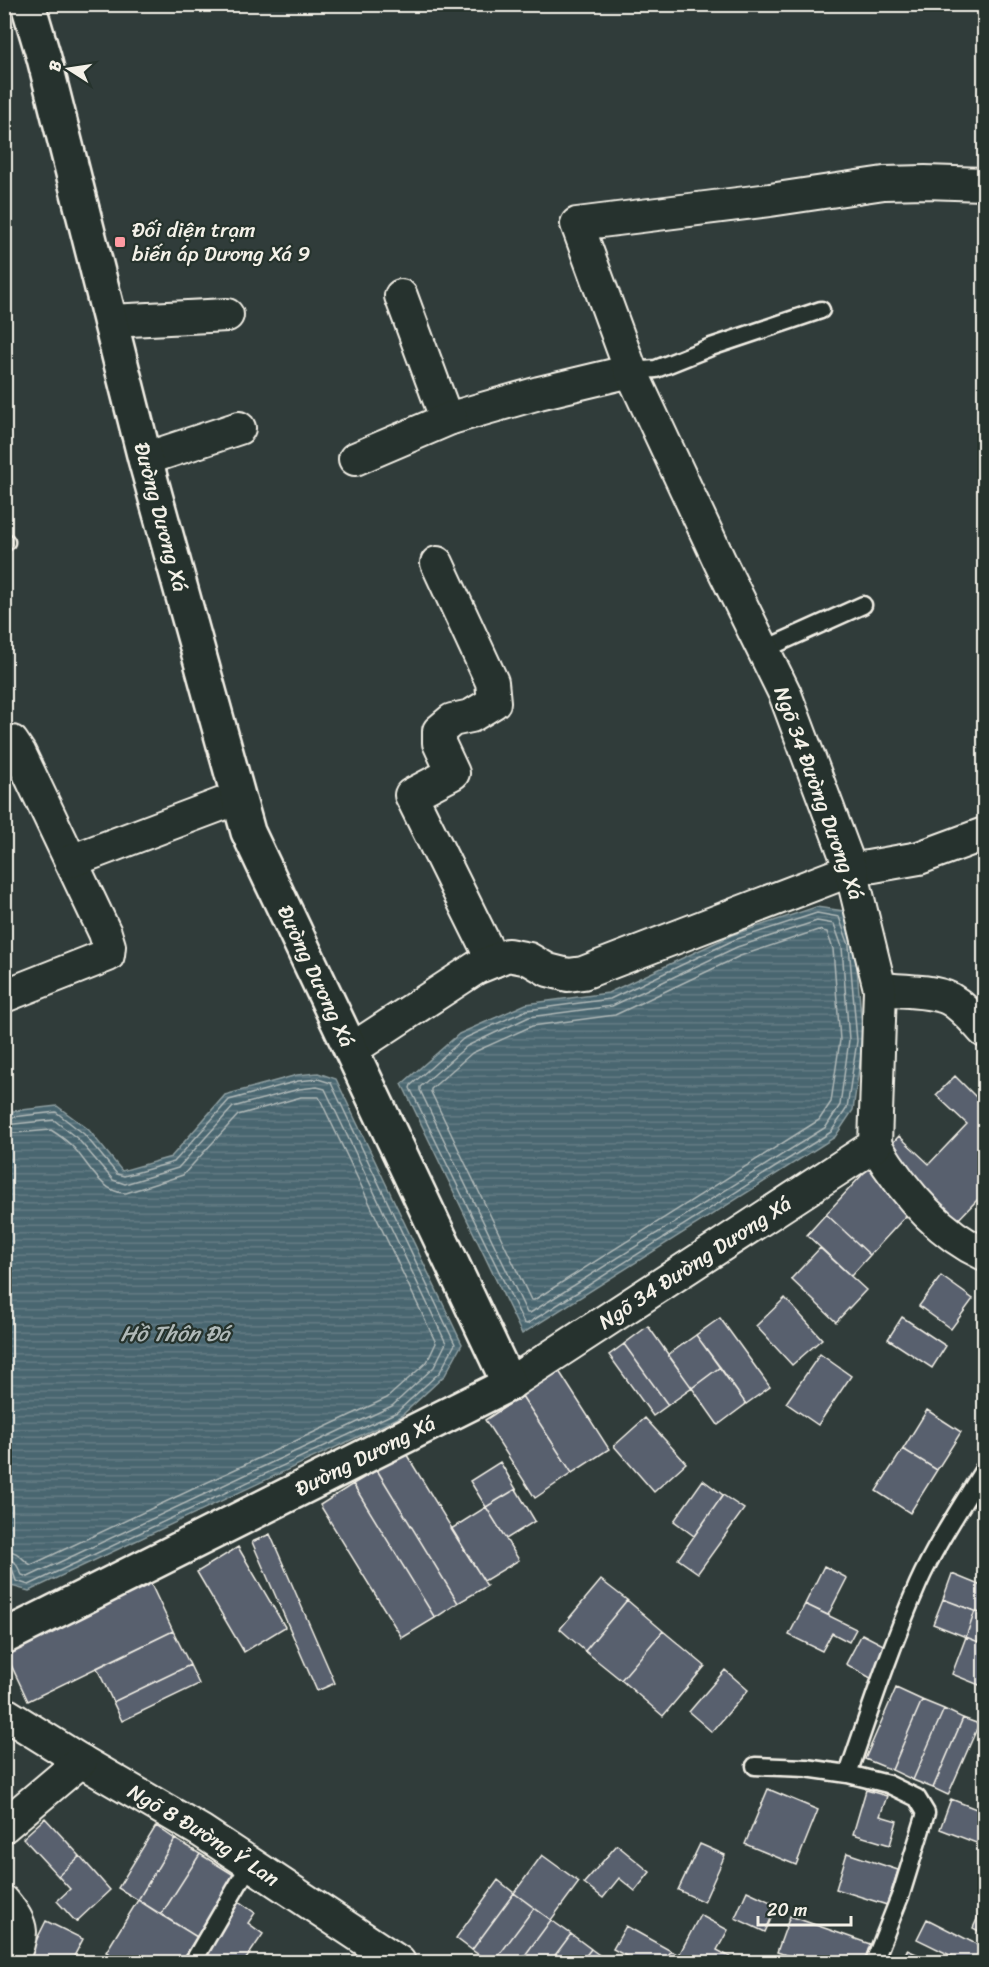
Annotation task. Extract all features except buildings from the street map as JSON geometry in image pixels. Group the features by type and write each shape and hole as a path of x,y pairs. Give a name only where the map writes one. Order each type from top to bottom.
{"street":[{"name":"Đường Dương Xá","path":"5,1635 509,1384 248,832 145,459 44,58 28,4"},
{"name":"Ngõ 34 Đường Dương Xá","path":"509,1384 875,1145 880,989 851,870 785,694 720,562 631,371 577,225 884,183 984,184"},
{"path":"401,296 434,382 444,415 451,418"},
{"path":"110,321 227,315"},
{"path":"355,459 451,418 539,393 631,371"},
{"path":"145,459 238,428"},
{"path":"437,563 492,682 494,702 471,716 452,720 439,731 439,743 453,773 411,795 493,961"},
{"path":"4,742 12,742 20,754 109,945 108,955 4,996"},
{"path":"71,861 238,798"},
{"path":"354,1055 477,968 493,961 508,956 529,959 549,970 568,975 583,973 851,870 919,858 984,834"},
{"path":"880,989 934,994 948,998 965,1010 984,1031"},
{"path":"875,1145 894,1176 931,1217 973,1249 984,1254"},
{"name":"Ngõ 8 Đường Ỷ Lan","path":"4,1713 201,1831 399,1962"},
{"path":"4,1826 81,1761"},
{"path":"4,1902 17,1918 21,1931 11,1962"}],"lane":[{"path":"631,371 656,369 711,347 821,310"},
{"path":"763,650 863,605"},
{"path":"848,1773 893,1646 919,1582 949,1525 984,1469"},
{"path":"754,1766 806,1768 848,1773 888,1784 917,1797 926,1813 901,1894 874,1962"},
{"path":"193,1962 250,1864"}],"water":[{"path":"816,907 844,911 855,944 863,1041 853,1110 835,1137 522,1334 402,1084 459,1034 526,1004 608,993 732,935"},
{"name":"Hồ Thôn Đá","path":"318,1073 336,1079 462,1344 445,1375 400,1417 29,1591 11,1586 4,1563 5,1112 57,1106 88,1129 122,1171 171,1157 225,1095 297,1075"}],"place":[{"name":"Đối diện trạm biến áp Dương Xá 9","path":"120,242"}]}
